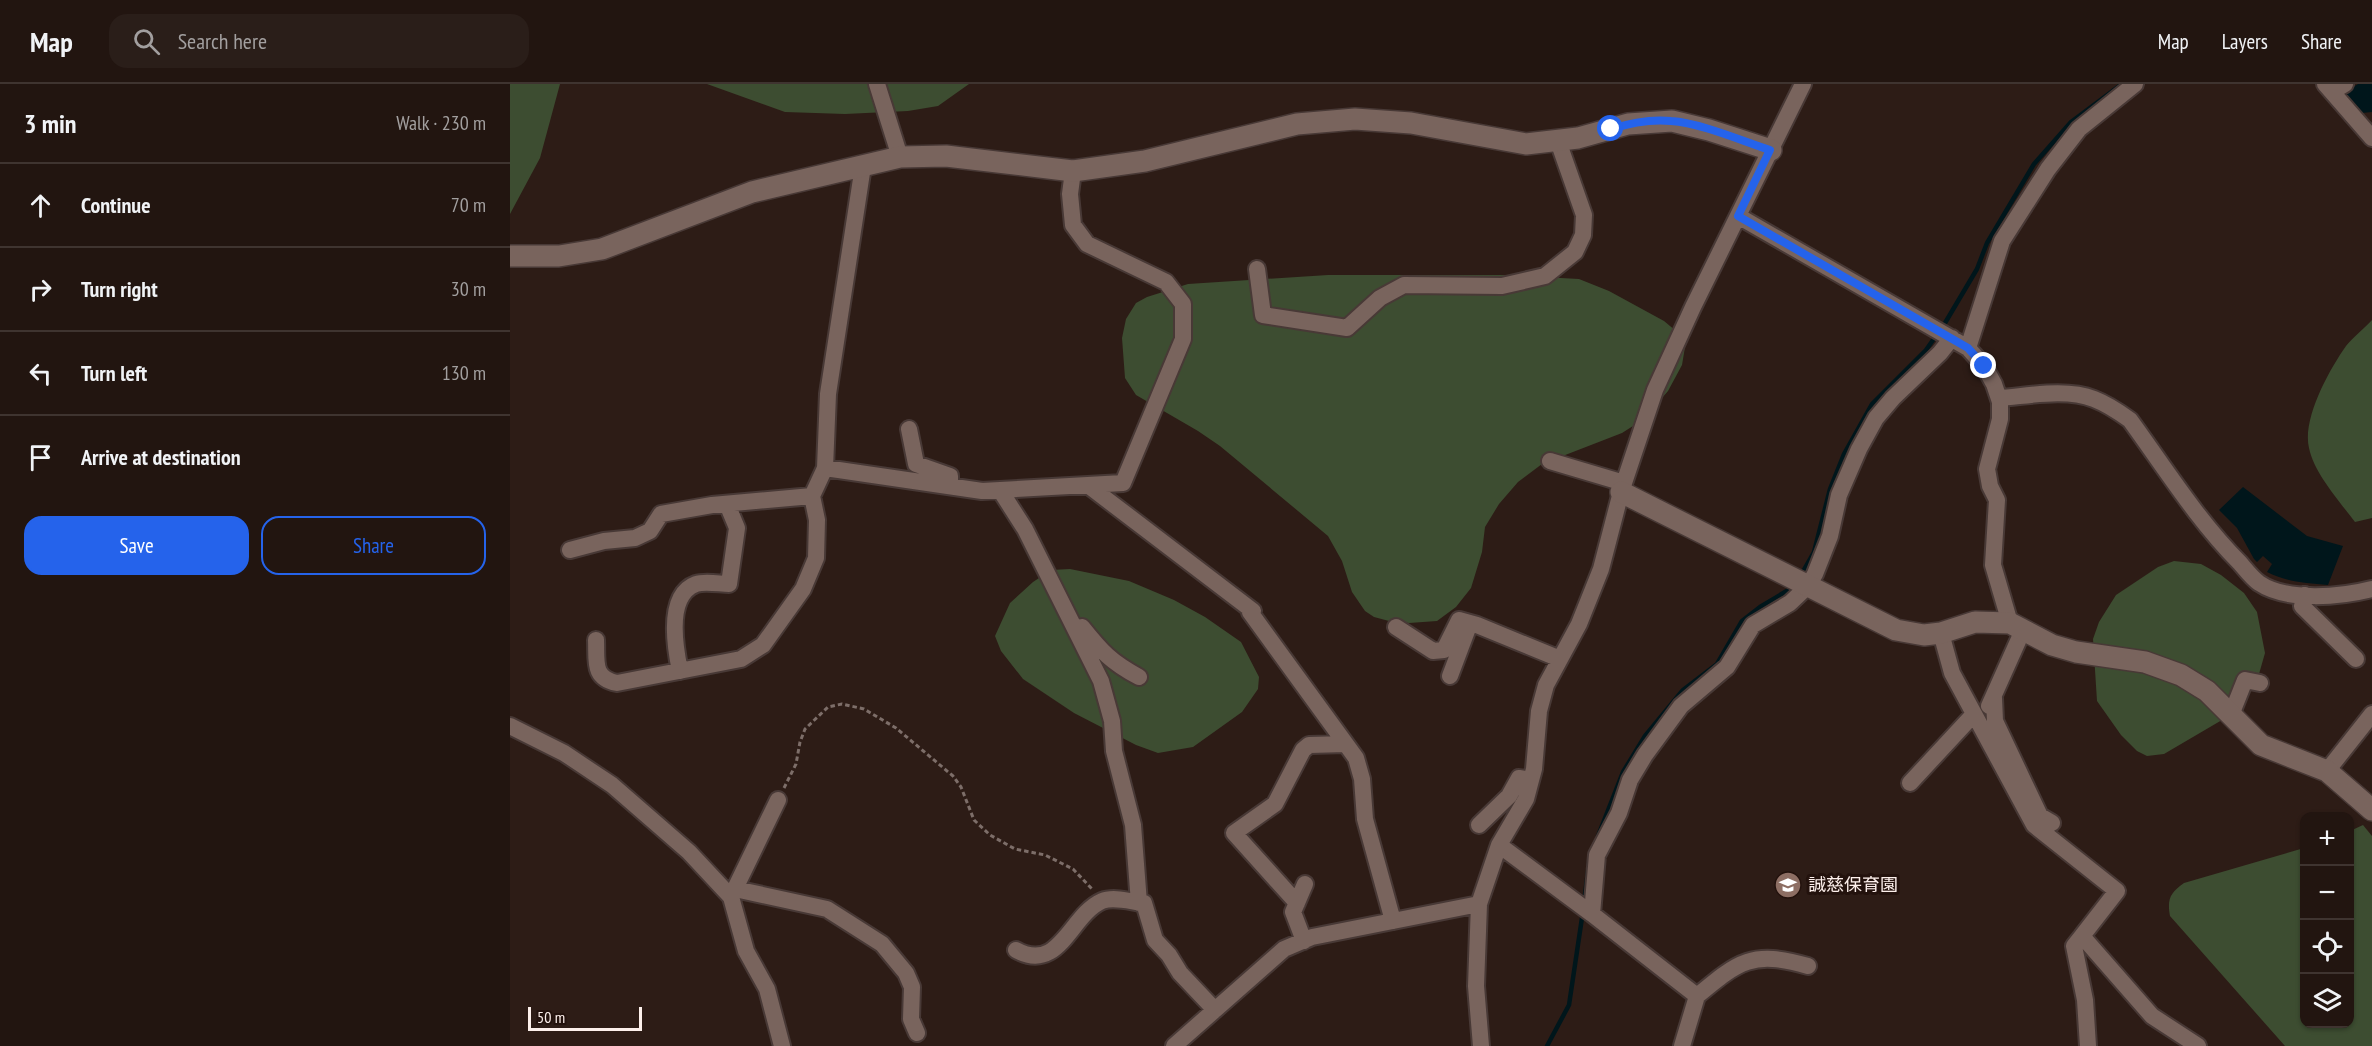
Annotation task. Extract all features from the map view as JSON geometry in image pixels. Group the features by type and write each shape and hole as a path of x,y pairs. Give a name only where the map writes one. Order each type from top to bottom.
{"street":[{"path":"877,84 900,157"},
{"path":"1481,1046 1476,986 1479,904 1499,845 1526,799 1534,769 1539,711 1546,685 1580,624 1601,569 1622,487 1655,390 1803,84"},
{"path":"1968,348 2002,241 2048,169 2079,129 2135,84"},
{"path":"2334,87 2372,138"},
{"path":"510,256 559,256 602,249 752,192 900,157 946,156 1073,171 1145,161 1297,124 1355,120 1411,123 1526,144 1578,138 1628,124 1672,121 1709,130 1770,150"},
{"path":"1257,269 1263,315 1347,328 1380,298 1404,285 1502,286 1545,276 1575,252 1583,235 1584,215 1558,141"},
{"path":"596,640 597,671 606,681 616,683 741,659 763,645 803,589 816,558 818,520 812,496 825,468 828,394 863,166"},
{"path":"825,468 982,491 1123,483 1184,339 1183,304 1166,282 1087,244 1073,225 1070,194 1073,171"},
{"path":"1738,216 1952,338 1968,348 1984,366 1999,398 2000,419 1987,469 1990,486 1997,500 1993,565 2016,627 1994,698 1995,721 2040,816 2052,823"},
{"path":"1592,914 1597,855 1619,813 1630,780 1645,755 1681,706 1727,667 1753,625 1790,603 1808,586 1830,536 1839,495 1870,428 1893,398 1940,353 1952,338"},
{"path":"1999,398 2069,394 2092,398 2113,408 2130,420 2221,544 2260,584 2287,594 2305,595 2354,594 2372,590"},
{"path":"909,429 916,464 950,476 950,486"},
{"path":"1550,461 1622,487 1896,630 1924,635 1941,633 1975,622 2016,627 2060,648 2145,662 2181,675 2207,691 2261,745 2327,771 2372,810"},
{"path":"1089,486 1253,611 1250,612 1356,758 1362,779 1365,819 1393,921"},
{"path":"1000,490 1025,529 1101,681 1112,721 1114,751 1133,825 1139,903"},
{"path":"570,550 604,541 635,538 650,531 661,514 727,504 812,496"},
{"path":"680,671 674,639 677,610 683,593 697,584 729,584 737,528 727,504"},
{"path":"2305,595 2302,606 2356,659"},
{"path":"1067,615 1083,627 1102,652 1118,666 1139,677"},
{"path":"1396,627 1432,651 1444,650 1459,620 1560,659"},
{"path":"1450,676 1470,623"},
{"path":"1941,633 1952,673 2034,825 2117,891 2074,946 2085,1000 2088,1046"},
{"path":"2231,715 2245,680 2260,683"},
{"path":"1910,783 1994,698"},
{"path":"2327,771 2372,714"},
{"path":"510,726 564,753 612,785 733,893 827,909 882,944 906,973 912,987 911,1019 917,1033"},
{"path":"1297,903 1234,833 1275,804 1303,750 1309,745 1346,744"},
{"path":"1479,825 1509,796 1519,778 1531,780"},
{"path":"778,800 733,893 746,951 767,989 782,1046"},
{"path":"1499,845 1697,996"},
{"path":"1304,941 1293,912 1305,884"},
{"path":"1016,950 1035,956 1052,952 1089,909 1103,900 1114,899 1144,903 1155,940 1169,955 1180,973 1215,1010"},
{"path":"1174,1046 1284,949 1312,937 1479,904"},
{"path":"2082,936 2152,1016 2198,1046"},
{"path":"1682,1046 1697,996 1730,968 1754,958 1784,960 1808,966"}],"path":[{"path":"778,800 796,764 805,729 828,707 842,704 864,709 896,728 953,776 974,820 990,835 1016,849 1045,855 1073,869 1103,900"}],"green space":[{"path":"510,84 560,84 540,158 510,214"},
{"path":"707,84 969,84 938,106 908,111 845,114 785,112"},
{"path":"1328,275 1507,275 1579,279 1609,291 1664,321 1682,336 1685,347 1682,365 1668,391 1644,419 1622,433 1542,464 1518,482 1499,504 1485,527 1482,552 1471,588 1456,607 1437,621 1409,623 1389,621 1374,617 1365,611 1352,592 1342,561 1328,536 1220,446 1136,395 1125,378 1122,338 1126,319 1136,303 1147,297 1188,284"},
{"path":"2372,320 2372,518 2355,522 2316,467 2309,448 2309,423 2318,395 2332,368 2346,346"},
{"path":"2174,561 2201,564 2221,575 2244,593 2257,612 2265,653 2257,681 2240,703 2222,720 2164,754 2147,756 2137,751 2121,735 2097,701 2093,639 2099,622 2116,595 2158,567"},
{"path":"1070,569 1129,581 1174,600 1205,617 1241,642 1259,677 1258,689 1242,712 1193,747 1158,753 1136,745 1074,713 1023,679 1001,651 995,636 1010,603 1033,582 1051,570"},
{"path":"2363,825 2372,836 2372,1046 2285,1046 2170,916 2171,897 2175,890 2184,883 2300,849 2300,1028 2354,1028 2354,829"}],"water":[{"path":"2358,84 2372,84 2372,112 2362,113 2345,92"},
{"path":"2243,487 2307,536 2343,546 2328,585 2282,578 2267,572 2272,564 2263,556 2257,562 2254,559 2237,528 2219,510"}],"waterway":[{"path":"1801,575 1814,552 1830,489 1844,454 1872,404 1926,350 1945,323 1977,269 1987,243 2034,164 2071,122 2122,84"},
{"path":"1598,836 1623,772 1645,736 1683,690 1717,664 1742,621 1794,584"},
{"path":"1584,903 1590,855"},
{"path":"1547,1046 1569,1005 1583,911"}],"place":[{"name":"誠慈保育園","path":"1788,885"}],"route":[{"path":"1611,129 1628,124 1672,121 1709,130 1770,150 1738,216 1968,348 1984,366"}]}
